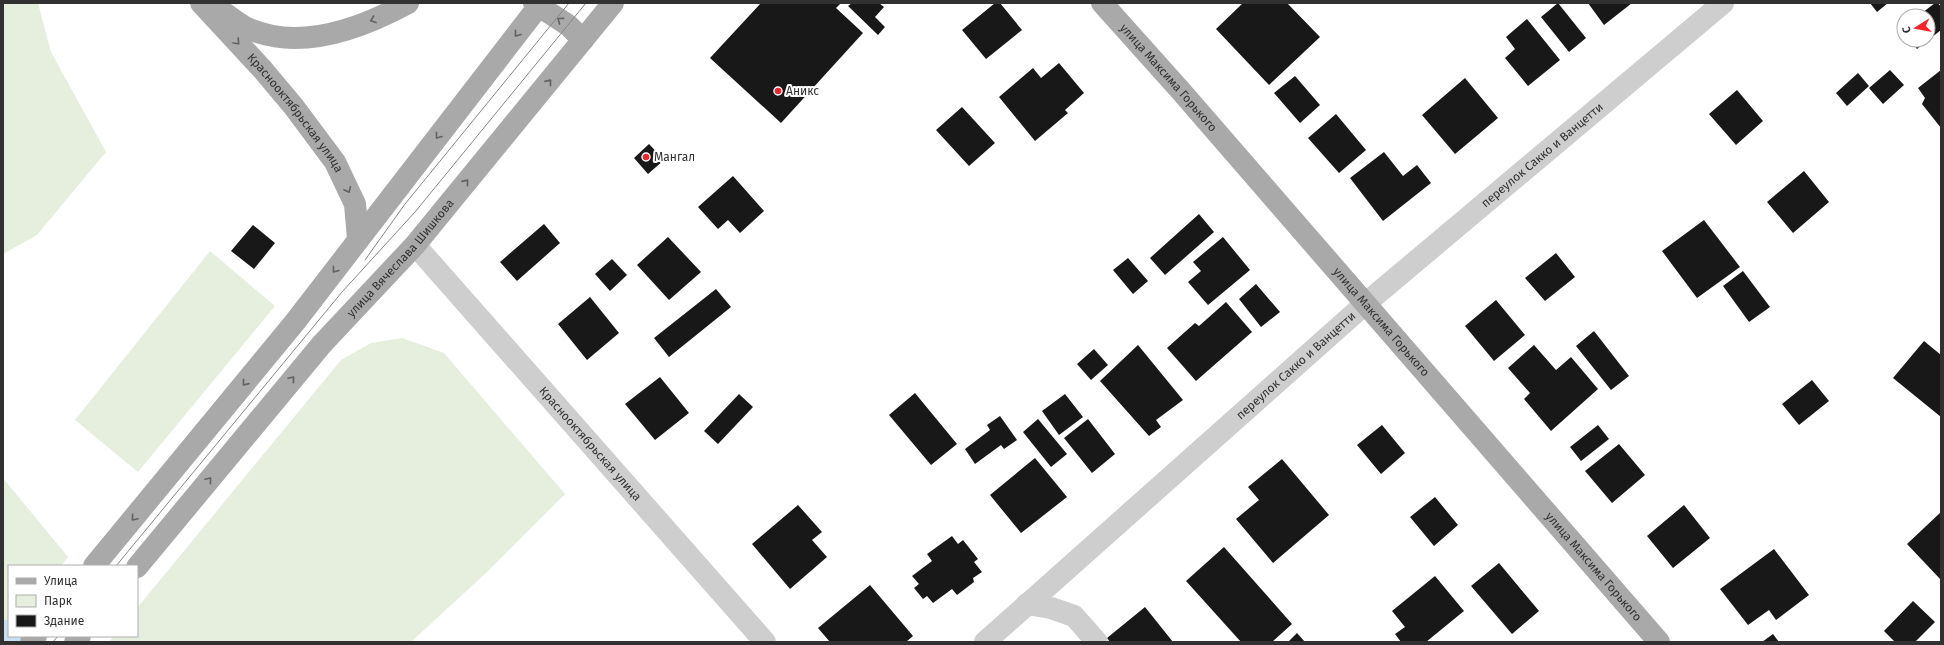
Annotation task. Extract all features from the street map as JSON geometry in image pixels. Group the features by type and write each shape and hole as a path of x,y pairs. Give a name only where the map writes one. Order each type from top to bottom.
{"main road":[{"name":"Краснооктябрьская улица","path":"201,3 263,70 294,107 335,162 355,204 358,239"},
{"path":"209,3 248,28 276,37 309,37 344,31 383,16 408,3"},
{"name":"улица Вячеслава Шишкова","path":"138,566 322,344 415,245 613,3"},
{"name":"улица Максима Горького","path":"1102,3 1180,90 1659,642"},
{"path":"95,565 295,322 539,4 568,25 583,40"}],"street":[{"name":"переулок Сакко и Ванцетти","path":"985,642 1365,304 1723,3"},
{"name":"Краснооктябрьская улица","path":"415,245 765,642"},
{"path":"1028,604 1051,608 1074,616 1097,642"}],"green space":[{"path":"3,3 38,3 51,52 106,152 37,235 3,254"},
{"path":"210,251 275,306 138,472 75,420"},
{"path":"402,338 444,353 565,494 486,573 411,642 109,642 113,637 138,637 138,607 341,360 371,343"},
{"path":"3,478 68,557 62,565 8,565 8,620 3,620"}],"water":[{"path":"3,620 8,620 8,637 36,637 43,642 3,642"}],"building":[{"name":"Аникс","path":"761,3 841,3 836,8 863,33 781,123 710,58"},
{"path":"852,3 879,3 884,7 875,17 885,27 878,35 848,6"},
{"path":"995,3 1000,3 1022,30 986,59 962,30"},
{"path":"1243,3 1287,3 1320,37 1269,85 1216,29"},
{"path":"1558,3 1586,38 1569,52 1541,17"},
{"path":"1588,3 1632,3 1604,25"},
{"path":"1870,3 1888,3 1877,12"},
{"path":"1935,3 1938,3 1941,7 1941,30 1936,34 1936,8 1928,8"},
{"path":"1527,19 1560,60 1528,86 1505,58 1515,49 1506,37"},
{"path":"1059,63 1084,93 1065,110 1068,113 1035,141 999,97 1033,68 1041,78"},
{"path":"1890,70 1904,85 1883,104 1869,88"},
{"path":"1941,70 1941,128 1922,104 1925,98 1918,88"},
{"path":"1858,73 1869,86 1847,106 1836,93"},
{"path":"1295,76 1320,105 1300,123 1274,93"},
{"path":"1465,78 1498,118 1455,154 1422,115"},
{"path":"1737,90 1763,121 1736,145 1709,114"},
{"path":"962,107 995,143 969,166 936,130"},
{"path":"1336,114 1366,150 1339,173 1308,138"},
{"path":"649,144 664,160 648,174 634,158"},
{"path":"1384,152 1403,176 1417,165 1431,183 1383,221 1350,178"},
{"path":"1804,171 1829,202 1793,233 1767,202"},
{"path":"733,176 764,211 740,233 728,220 718,229 698,207"},
{"path":"1199,214 1214,232 1165,275 1150,258"},
{"path":"1704,220 1740,267 1697,298 1662,251"},
{"path":"544,224 560,243 517,281 500,262"},
{"path":"253,225 275,243 254,269 231,251"},
{"path":"668,237 701,272 669,300 637,265"},
{"path":"1223,237 1250,270 1208,305 1188,282 1201,271 1193,262"},
{"path":"1556,253 1575,277 1545,301 1525,278"},
{"path":"1128,258 1148,281 1133,294 1113,270"},
{"path":"612,259 627,275 610,291 595,274"},
{"path":"1743,271 1770,307 1749,322 1723,286"},
{"path":"1256,284 1280,312 1261,327 1239,299"},
{"path":"716,289 731,307 669,357 654,338"},
{"path":"590,297 619,333 587,360 558,324"},
{"path":"1496,300 1525,335 1494,361 1465,326"},
{"path":"1226,302 1252,332 1196,381 1167,348 1195,323 1199,326"},
{"path":"1594,331 1629,376 1611,390 1576,346"},
{"path":"1924,341 1941,355 1941,417 1893,378"},
{"path":"1138,345 1183,400 1156,420 1161,427 1149,436 1100,381"},
{"path":"1534,345 1556,370 1571,357 1598,389 1551,431 1524,399 1530,393 1508,368"},
{"path":"1094,349 1108,365 1091,380 1077,364"},
{"path":"660,377 689,413 655,440 625,404"},
{"path":"1812,380 1829,401 1799,425 1782,404"},
{"path":"915,393 957,444 931,465 889,415"},
{"path":"739,394 753,407 718,444 704,431"},
{"path":"1065,394 1083,417 1059,435 1042,411"},
{"path":"1000,416 1017,440 1004,449 1001,445 975,464 965,449 990,430 987,425"},
{"path":"1038,419 1067,454 1051,467 1023,432"},
{"path":"1088,419 1115,454 1092,473 1064,438"},
{"path":"1382,425 1405,453 1381,474 1357,445"},
{"path":"1598,425 1609,439 1581,461 1570,447"},
{"path":"1619,444 1645,475 1612,503 1585,471"},
{"path":"1035,458 1067,497 1021,533 990,495"},
{"path":"1282,459 1329,515 1273,563 1236,519 1259,500 1248,487"},
{"path":"1435,497 1458,525 1434,546 1410,517"},
{"path":"798,505 822,532 812,540 827,557 790,589 752,544"},
{"path":"1684,505 1710,538 1673,568 1647,536"},
{"path":"1941,512 1941,580 1907,544"},
{"path":"952,536 958,544 963,540 978,559 974,562 982,572 973,578 974,582 957,595 952,589 933,603 927,596 923,599 914,588 919,584 912,576 932,561 927,554"},
{"path":"1224,547 1292,624 1272,642 1241,642 1186,581"},
{"path":"1774,549 1809,595 1776,620 1769,610 1748,625 1720,589"},
{"path":"1499,563 1539,611 1512,634 1471,586"},
{"path":"1435,576 1464,611 1426,642 1401,642 1395,634 1405,627 1392,611"},
{"path":"870,585 913,636 906,642 830,642 818,628"},
{"path":"1913,601 1935,622 1915,642 1895,642 1884,631"},
{"path":"1145,607 1173,642 1110,642 1107,638"},
{"path":"1297,633 1305,642 1288,642"},
{"path":"1773,634 1779,642 1762,642"}],"tram line":[{"path":"365,260 405,204 569,3"},
{"path":"117,565 342,292 415,212 586,3"},
{"path":"53,642 57,637"}],"place":[{"name":"Аникс","path":"778,91"},
{"name":"Мангал","path":"646,157"}]}
